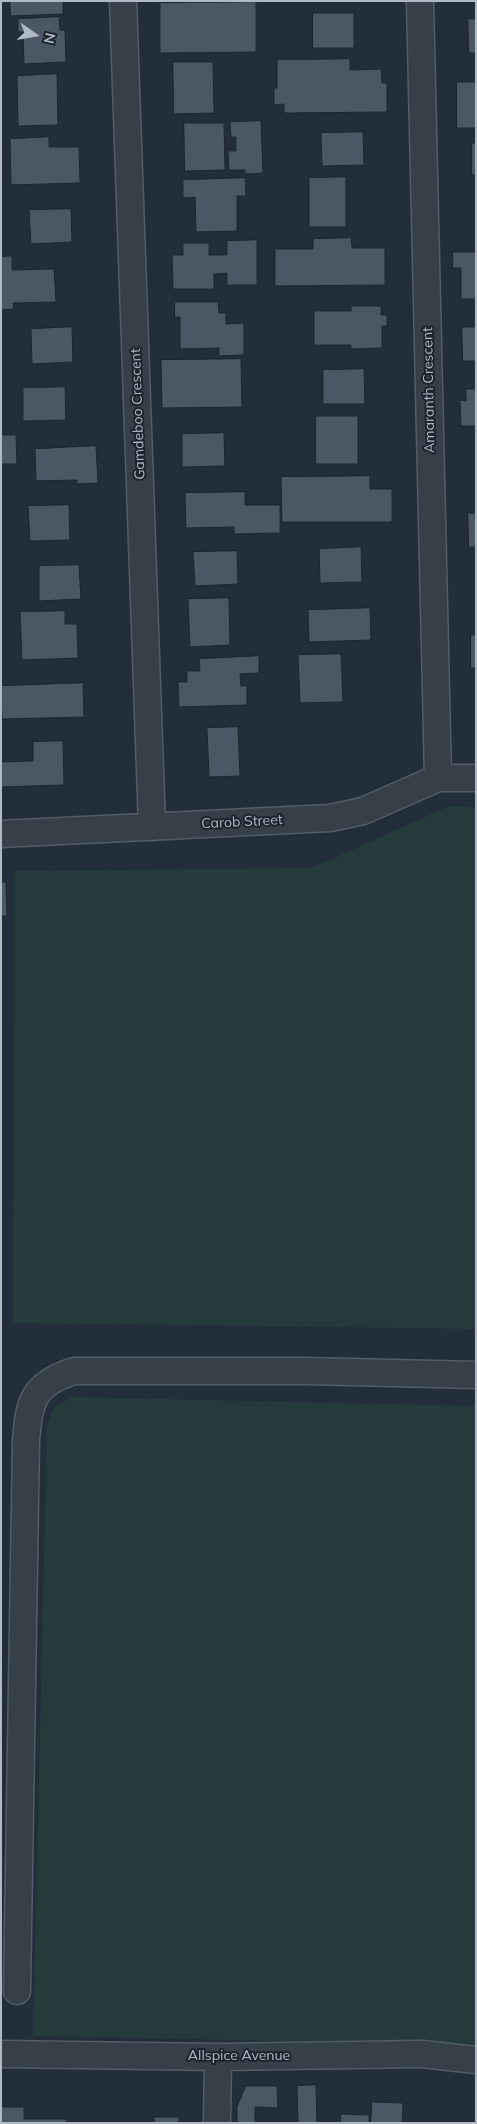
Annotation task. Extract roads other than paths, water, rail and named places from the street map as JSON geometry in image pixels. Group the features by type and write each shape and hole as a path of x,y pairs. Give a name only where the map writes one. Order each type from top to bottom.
{"street":[{"name":"Gamdeboo Crescent","path":"123,1 152,827"},
{"name":"Amaranth Crescent","path":"420,1 438,778"},
{"name":"Carob Street","path":"1,834 330,818 363,811 438,778 476,778"},
{"path":"17,1990 26,1441 31,1404 38,1389 56,1377 74,1371 307,1371 476,1375"},
{"name":"Allspice Avenue","path":"1,2054 218,2057 422,2054 476,2060"},
{"path":"217,2123 218,2057"}]}
